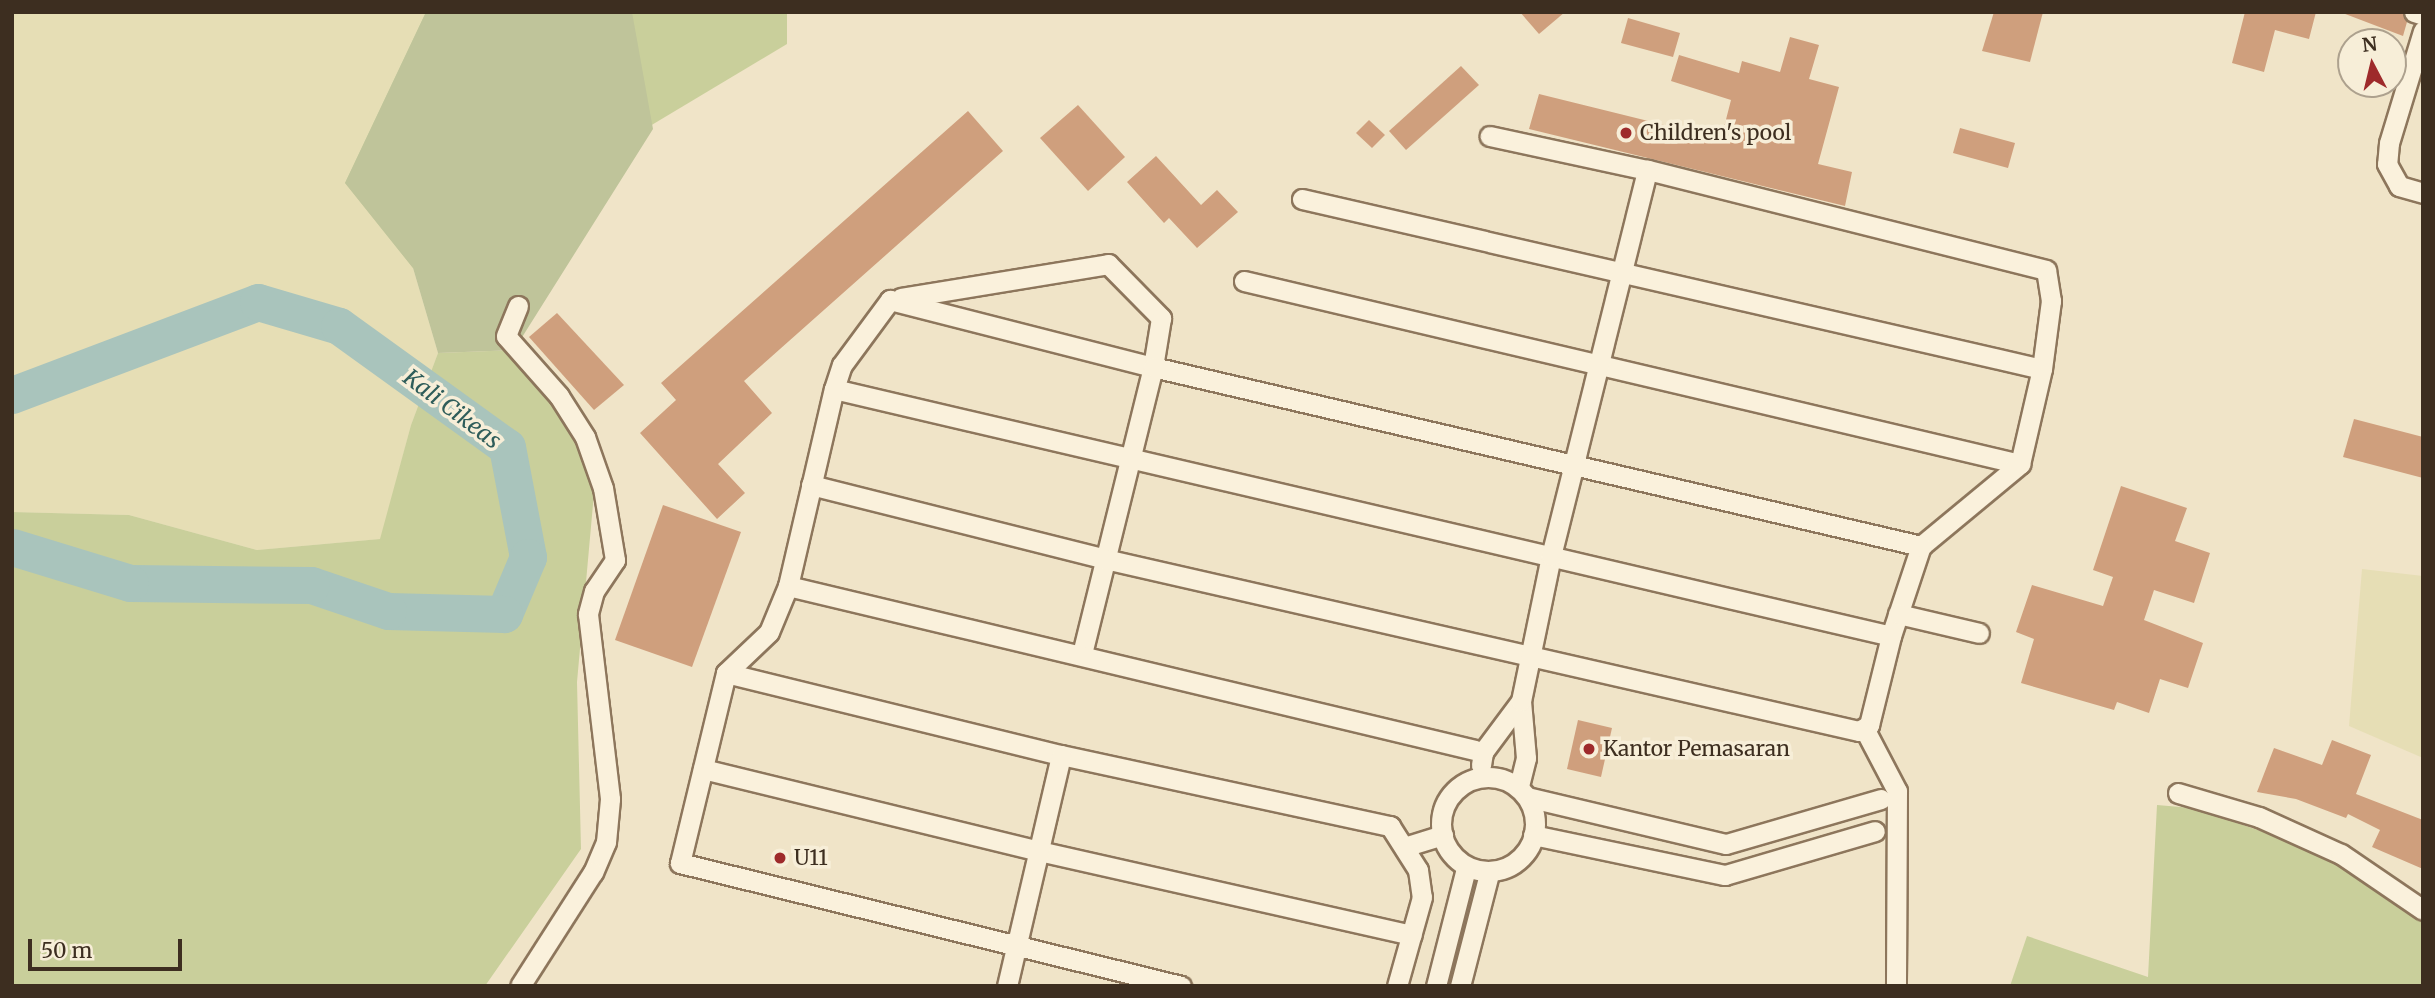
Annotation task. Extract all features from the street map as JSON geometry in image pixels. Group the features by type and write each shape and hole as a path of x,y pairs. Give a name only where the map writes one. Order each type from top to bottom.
{"street":[{"path":"2414,12 2423,15"},
{"path":"2423,32 2389,143 2387,164 2399,186 2423,193"},
{"path":"1490,136 1647,170 2046,270 2050,301 2042,369 2020,464 1921,546 1891,636 1865,730 1897,791 1896,986"},
{"path":"1521,701 1483,752 1478,775 1450,799 1443,835 1449,854 1466,868 1489,874 1506,869 1529,847 1533,835 1534,814 1523,791 1526,758 1521,701 1551,556 1647,170"},
{"path":"1302,199 2042,369"},
{"path":"1082,654 1153,367 1161,318 1108,264 890,300 842,365 788,586 769,632 726,673 680,863 1016,949 1181,986"},
{"path":"1244,281 2020,464"},
{"path":"890,300 1153,367 1574,462 1921,546"},
{"path":"518,306 506,336 559,396 585,437 603,488 615,559 594,591 588,614 610,799 606,842 593,872 520,986"},
{"path":"834,389 1130,461 1891,636"},
{"path":"811,485 1105,559 1530,658 1865,730"},
{"path":"788,586 1082,654 1483,752"},
{"path":"1898,614 1979,634"},
{"path":"726,673 1061,755 1390,826 1418,870 1422,897 1397,986"},
{"path":"1007,986 1061,755"},
{"path":"703,769 1039,851 1412,935"},
{"path":"1478,775 1504,776 1523,791 1726,844 1881,799"},
{"path":"2178,793 2259,817 2341,854 2423,910"},
{"path":"1533,835 1724,874 1875,831"},
{"path":"1404,847 1443,835"},
{"path":"1724,874 1726,844"},
{"path":"1436,986 1466,868"},
{"path":"1460,986 1489,874"}],"shaded area":[{"path":"12,12 426,12 345,183 413,268 438,353 411,425 381,539 257,550 129,515 12,512"},
{"path":"2362,569 2423,576 2423,758 2349,726"}],"green space":[{"path":"426,12 787,12 787,44 413,268 345,183"},
{"path":"426,12 632,12 653,129 514,350 438,353 413,268 345,183"},
{"path":"514,350 597,460 577,682 581,849 485,986 12,986 12,512 129,515 257,550 380,539 411,425 438,353"},
{"path":"2157,805 2192,808 2327,853 2423,914 2423,986 2010,986 2027,936 2148,977"}],"building":[{"path":"1520,12 1565,12 1539,34"},
{"path":"1994,12 2043,12 2030,62 1982,51"},
{"path":"2245,12 2316,12 2309,39 2275,30 2264,72 2232,63"},
{"path":"2340,12 2402,12 2407,22 2405,28 2382,28"},
{"path":"1628,18 1680,33 1673,57 1621,43"},
{"path":"1790,37 1819,45 1809,79 1839,87 1818,164 1852,172 1845,206 1529,129 1539,94 1721,139 1731,100 1671,81 1679,55 1739,73 1742,61 1780,72"},
{"path":"1461,66 1479,85 1406,150 1389,131"},
{"path":"1078,105 1125,157 1088,191 1040,138"},
{"path":"968,111 1003,151 744,381 772,413 718,464 745,493 717,519 640,433 676,400 661,383"},
{"path":"1369,120 1385,135 1372,148 1356,133"},
{"path":"1960,128 2015,143 2008,168 1953,153"},
{"path":"1156,156 1201,205 1217,190 1238,212 1197,248 1169,218 1164,223 1127,182"},
{"path":"557,313 624,385 594,410 529,337"},
{"path":"2354,419 2423,437 2423,478 2343,457"},
{"path":"2121,486 2187,508 2175,541 2210,553 2194,603 2154,590 2144,620 2203,643 2188,688 2160,679 2149,713 2117,702 2114,710 2021,683 2034,639 2016,632 2032,585 2103,606 2113,577 2093,570"},
{"path":"663,505 741,532 692,667 615,640"},
{"name":"Kantor Pemasaran","path":"1578,720 1612,728 1601,777 1567,769"},
{"path":"2332,740 2371,755 2356,794 2423,820 2423,869 2372,847 2380,830 2348,814 2346,818 2296,799 2257,792 2274,748 2322,765"}],"waterway":[{"name":"Kali Cikeas","path":"12,395 258,302 339,326 507,447 528,557 504,614 388,611 311,585 130,583 12,547"}],"place":[{"name":"Children's pool","path":"1626,133"},
{"name":"Kantor Pemasaran","path":"1589,749"},
{"name":"U11","path":"780,858"}]}
